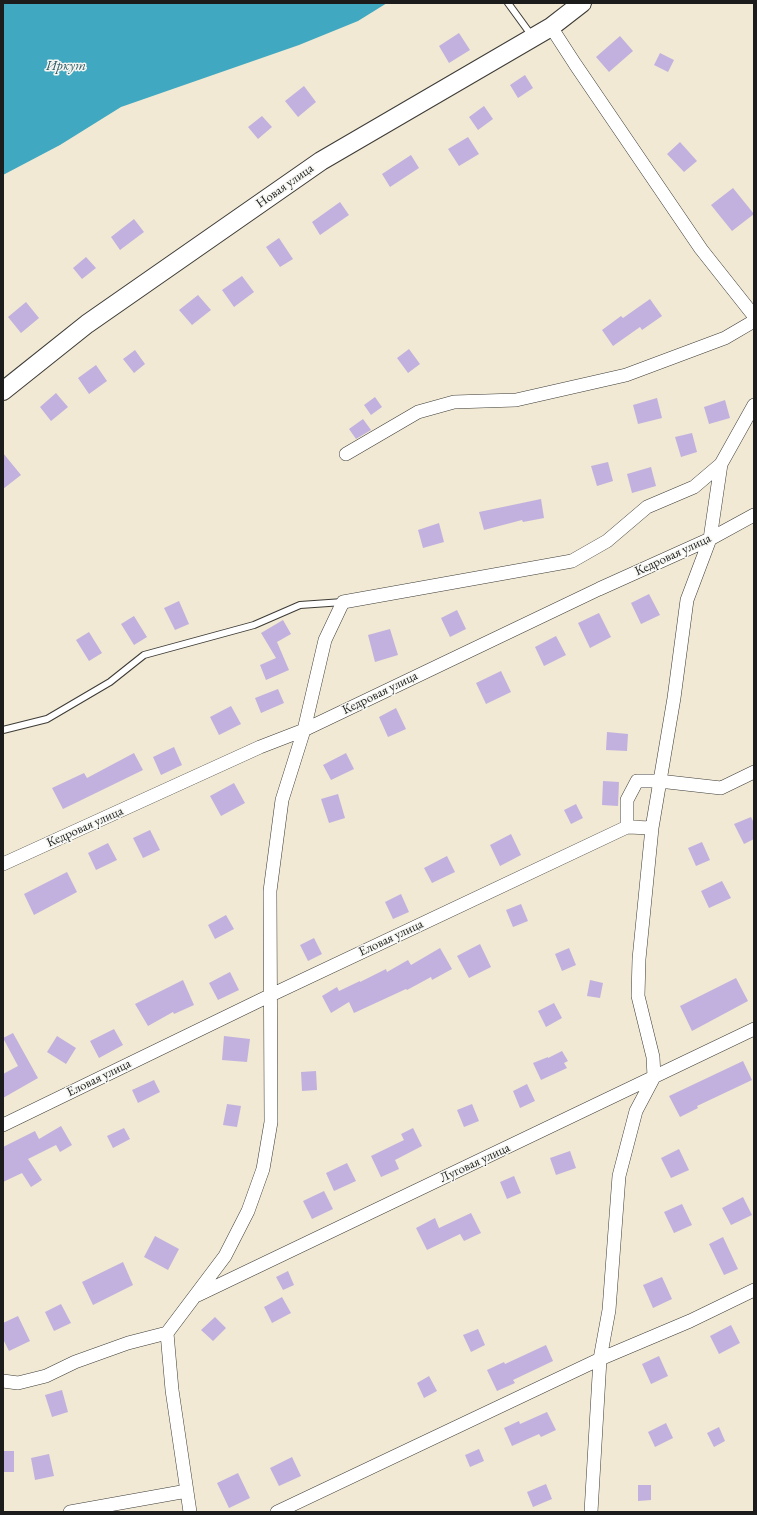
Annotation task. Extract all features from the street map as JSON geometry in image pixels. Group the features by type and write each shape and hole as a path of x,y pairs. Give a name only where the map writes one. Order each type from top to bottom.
{"street":[{"name":"Новая улица","path":"3,391 87,324 320,161 551,27 582,3"},
{"path":"551,27 700,249 754,316"},
{"path":"346,454 418,412 454,402 516,400 626,375 725,338 754,321"},
{"path":"3,1381 18,1383 46,1376 76,1362 122,1346 167,1333 225,1256 248,1211 263,1169 271,1122 270,891 282,800 304,730 325,640 343,602 572,561 607,541 647,508 694,487 721,464 754,405"},
{"path":"591,1512 600,1359 609,1310 619,1176 636,1111 654,1077 653,1057 638,996 639,959 652,828 659,781 666,751 687,600 710,539 721,464"},
{"name":"Кедровая улица","path":"3,864 260,747 304,730 599,589 710,539 754,515"},
{"path":"652,828 627,828 627,800 637,781 659,781 721,788 754,772"},
{"name":"Еловая улица","path":"3,1125 271,995 627,828"},
{"name":"Луговая улица","path":"196,1296 754,1030"},
{"path":"277,1512 600,1359 690,1321 754,1290"},
{"path":"167,1333 172,1390 190,1512"},
{"path":"70,1512 187,1491"}],"lane":[{"path":"508,3 533,37"},
{"path":"3,730 47,719 110,682 144,655 254,625 300,605 343,602"}],"water":[{"name":"Иркут","path":"3,3 387,3 358,21 299,45 121,107 60,145 3,175"}],"building":[{"path":"459,33 470,50 449,63 439,46"},
{"path":"620,36 633,51 609,72 596,57"},
{"path":"660,53 674,60 668,72 654,65"},
{"path":"525,75 533,88 518,98 510,85"},
{"path":"304,86 316,102 298,117 285,101"},
{"path":"484,106 493,119 478,130 469,117"},
{"path":"262,116 272,127 258,139 248,127"},
{"path":"468,137 479,154 459,166 448,149"},
{"path":"680,142 697,161 684,172 667,154"},
{"path":"411,155 419,168 390,187 382,174"},
{"path":"733,188 754,214 732,231 711,205"},
{"path":"340,202 349,215 320,235 312,222"},
{"path":"134,219 144,232 120,250 111,237"},
{"path":"279,238 293,259 280,267 266,247"},
{"path":"86,257 96,268 82,279 73,268"},
{"path":"242,276 254,292 234,307 222,290"},
{"path":"198,295 211,310 192,325 179,310"},
{"path":"650,299 662,316 642,330 640,327 613,346 602,330 621,316 623,318"},
{"path":"26,302 39,318 21,333 8,317"},
{"path":"409,349 420,364 408,373 397,358"},
{"path":"135,350 145,364 134,373 123,359"},
{"path":"96,365 107,381 89,394 78,378"},
{"path":"56,393 68,407 51,421 40,407"},
{"path":"375,397 382,407 371,415 364,405"},
{"path":"657,398 662,418 638,424 633,405"},
{"path":"725,400 730,418 709,424 704,407"},
{"path":"363,419 371,430 356,439 349,429"},
{"path":"692,433 697,452 681,457 675,437"},
{"path":"3,453 21,475 3,489"},
{"path":"608,462 613,481 597,486 591,466"},
{"path":"651,467 656,486 632,493 627,474"},
{"path":"541,499 544,518 523,522 522,520 484,530 479,512"},
{"path":"439,523 444,542 423,548 418,530"},
{"path":"649,594 660,615 641,624 631,603"},
{"path":"179,601 189,624 175,630 164,608"},
{"path":"457,610 466,629 450,637 441,618"},
{"path":"599,613 611,637 590,648 578,623"},
{"path":"134,616 147,637 134,645 121,624"},
{"path":"283,620 291,634 277,642 289,670 266,680 260,665 276,658 261,633"},
{"path":"390,629 398,655 375,662 368,635"},
{"path":"89,632 102,653 89,661 76,640"},
{"path":"556,636 566,655 544,666 535,647"},
{"path":"501,671 511,692 486,704 476,683"},
{"path":"278,689 284,703 261,713 255,698"},
{"path":"231,706 241,724 219,735 210,717"},
{"path":"396,708 406,729 388,737 379,717"},
{"path":"607,732 628,734 627,751 606,750"},
{"path":"174,747 182,765 161,775 153,757"},
{"path":"134,753 143,770 63,809 52,788 84,773 87,778"},
{"path":"346,753 354,769 331,780 323,765"},
{"path":"603,781 619,782 618,806 602,805"},
{"path":"234,783 245,803 221,816 210,796"},
{"path":"338,794 345,818 329,823 321,799"},
{"path":"576,804 583,818 571,824 564,810"},
{"path":"751,817 754,823 754,839 744,844 734,824"},
{"path":"150,830 160,850 143,858 133,838"},
{"path":"511,834 521,855 500,866 490,845"},
{"path":"702,842 710,860 696,866 688,848"},
{"path":"108,843 117,860 96,870 88,853"},
{"path":"447,856 455,872 432,883 424,868"},
{"path":"67,872 77,892 34,915 24,894"},
{"path":"722,881 731,898 709,908 701,891"},
{"path":"401,894 409,912 393,919 385,902"},
{"path":"521,904 528,921 513,927 506,910"},
{"path":"226,915 234,929 215,939 208,925"},
{"path":"314,938 322,954 308,961 300,945"},
{"path":"480,944 491,967 469,978 457,956"},
{"path":"440,948 452,969 432,980 431,977 407,990 406,989 354,1013 349,1002 331,1013 322,996 337,987 339,991 386,969 387,972 408,960 411,965"},
{"path":"569,948 576,965 562,971 555,954"},
{"path":"230,972 239,990 218,1000 209,983"},
{"path":"736,978 748,1001 692,1031 680,1006"},
{"path":"183,980 194,1005 174,1014 173,1012 148,1026 135,1004"},
{"path":"590,980 603,983 600,998 587,996"},
{"path":"554,1003 562,1018 546,1027 538,1011"},
{"path":"114,1029 123,1045 99,1058 90,1041"},
{"path":"13,1033 38,1078 3,1098 3,1074 18,1066 3,1038"},
{"path":"57,1036 76,1048 66,1064 47,1052"},
{"path":"224,1036 250,1039 247,1062 222,1060"},
{"path":"562,1051 568,1061 564,1063 567,1068 541,1080 533,1063"},
{"path":"743,1061 752,1080 697,1106 698,1108 680,1117 669,1096"},
{"path":"316,1071 317,1090 302,1091 301,1072"},
{"path":"154,1080 160,1092 138,1103 132,1090"},
{"path":"527,1084 535,1101 520,1108 513,1091"},
{"path":"227,1104 241,1106 237,1127 223,1125"},
{"path":"472,1104 479,1121 464,1127 457,1110"},
{"path":"61,1126 72,1145 60,1152 56,1145 28,1159 42,1180 31,1187 22,1173 3,1182 3,1147 35,1131 39,1139"},
{"path":"124,1128 130,1139 113,1148 107,1136"},
{"path":"413,1128 422,1146 395,1160 399,1169 381,1177 371,1156 404,1140 401,1134"},
{"path":"679,1149 689,1170 671,1178 661,1158"},
{"path":"570,1151 576,1168 556,1175 550,1158"},
{"path":"347,1163 356,1181 334,1191 326,1173"},
{"path":"514,1176 521,1193 507,1199 500,1182"},
{"path":"324,1191 333,1209 312,1219 303,1201"},
{"path":"743,1197 752,1215 731,1225 722,1208"},
{"path":"682,1204 692,1225 674,1233 664,1212"},
{"path":"471,1213 481,1233 464,1241 460,1234 427,1250 416,1228 435,1218 439,1228"},
{"path":"155,1236 179,1249 168,1270 144,1257"},
{"path":"723,1237 738,1269 724,1275 709,1244"},
{"path":"123,1262 133,1285 93,1305 82,1282"},
{"path":"288,1271 294,1285 283,1290 276,1277"},
{"path":"662,1277 672,1299 653,1308 643,1285"},
{"path":"282,1297 291,1313 272,1323 264,1307"},
{"path":"61,1304 71,1323 54,1331 45,1312"},
{"path":"18,1316 30,1341 9,1351 3,1339 3,1323"},
{"path":"215,1317 226,1328 213,1341 201,1330"},
{"path":"731,1325 740,1343 719,1354 710,1336"},
{"path":"478,1329 485,1345 471,1352 463,1335"},
{"path":"546,1345 553,1361 513,1380 515,1383 497,1391 487,1370 504,1362 505,1364"},
{"path":"659,1356 668,1376 651,1384 642,1364"},
{"path":"429,1376 437,1391 424,1398 417,1383"},
{"path":"62,1390 68,1412 52,1417 45,1395"},
{"path":"547,1412 556,1430 541,1437 539,1434 512,1446 504,1428 519,1421 520,1424"},
{"path":"666,1423 673,1438 655,1447 648,1432"},
{"path":"719,1427 725,1441 714,1447 707,1433"},
{"path":"479,1449 484,1461 470,1467 465,1455"},
{"path":"3,1451 14,1451 14,1472 3,1472"},
{"path":"49,1454 54,1476 35,1480 31,1458"},
{"path":"292,1457 301,1476 279,1486 270,1468"},
{"path":"238,1473 250,1498 229,1508 217,1483"},
{"path":"546,1484 552,1499 533,1507 527,1492"},
{"path":"638,1485 651,1485 651,1500 638,1501"}]}
